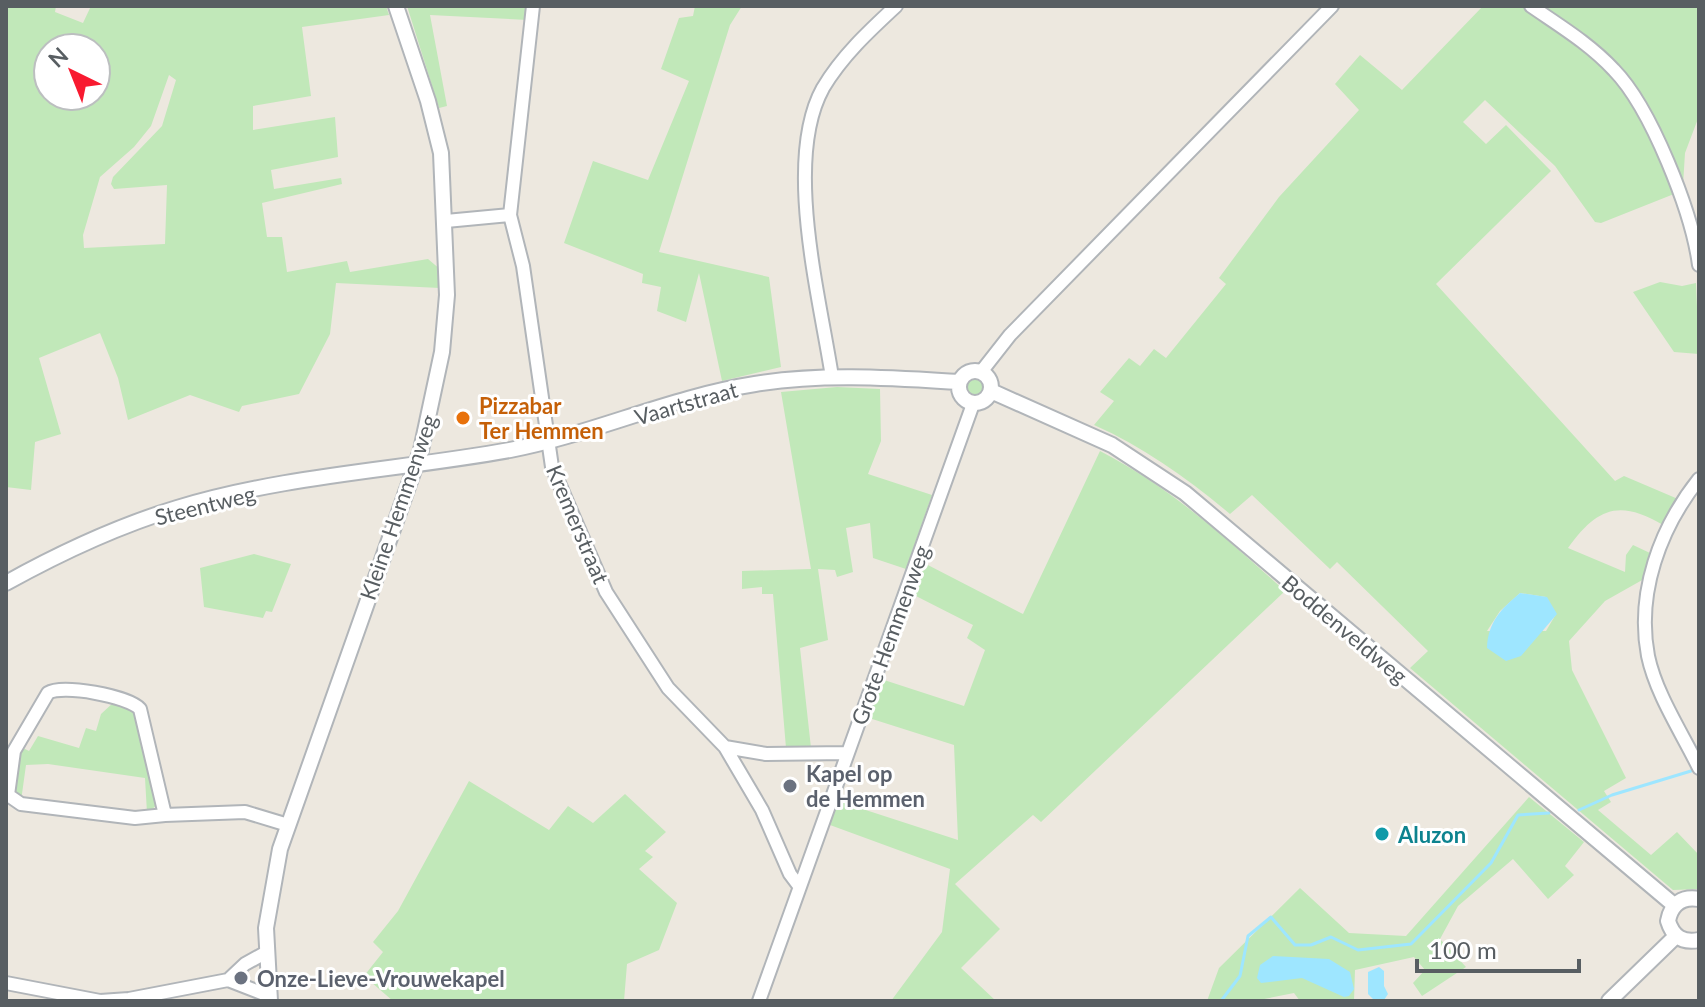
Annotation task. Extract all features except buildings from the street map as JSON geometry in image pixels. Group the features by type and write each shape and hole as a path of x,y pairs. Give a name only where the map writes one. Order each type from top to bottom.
{"street":[{"name":"Kleine Hemmenweg","path":"270,998 265,953 272,877 417,462 437,391 446,326 446,221 436,126 396,6"},
{"name":"Kremerstraat","path":"533,6 510,215 523,266 552,467 606,592 668,688 725,747 762,810 790,874 799,886"},
{"path":"832,377 804,194 808,139 822,90 854,44 896,6"},
{"path":"981,372 991,382 991,391 986,400 973,404 961,396 959,382 966,374 981,372 1010,335 1332,6"},
{"path":"1531,6 1585,43 1615,70 1633,94 1685,208 1699,265"},
{"path":"446,221 510,215"},
{"name":"Vaartstraat","path":"417,462 547,442 714,393 756,384 832,377 959,382"},
{"name":"Boddenveldweg","path":"991,391 1112,445 1185,493 1674,905"},
{"name":"Grote Hemmenweg","path":"759,1001 973,404"},
{"name":"Steentweg","path":"6,583 86,543 177,508 417,462"},
{"path":"1699,479 1682,500 1662,537 1648,592 1646,628 1649,658 1699,768"},
{"path":"165,815 142,713 136,704 126,699 59,689 48,693 14,751 8,795 21,804 135,818 245,812 288,825"},
{"path":"725,747 766,754 847,753"},
{"path":"1676,936 1668,921 1674,905 1682,899 1699,899"},
{"path":"1676,936 1699,940"},
{"path":"1609,1001 1676,936"},
{"path":"6,983 100,1001 129,999 228,980 245,964 265,953"},
{"path":"228,980 270,998"}],"green space":[{"path":"6,6 56,6 55,12 83,23 91,6 386,6 389,15 302,27 311,96 253,106 253,130 335,117 338,157 271,170 274,189 341,178 342,184 262,203 267,237 282,237 287,272 347,261 350,272 428,259 441,270 440,288 336,283 330,334 299,394 242,406 239,412 190,395 128,420 118,378 100,333 39,358 61,434 35,442 31,490 6,487","holes":["169,75 176,80 162,126 113,177 111,184 114,189 167,185 165,244 84,248 83,235 100,177 134,147 151,126"]},
{"path":"407,6 529,6 528,20 430,15 447,106 439,108"},
{"path":"695,6 742,6 730,25 659,252 769,277 781,367 722,381 699,273 686,322 657,311 661,287 642,283 643,274 564,243 593,161 648,180 689,81 661,69 679,18 693,16"},
{"path":"1483,6 1699,6 1699,116 1685,153 1683,185 1667,146 1656,148 1674,194 1601,223 1595,222 1555,166 1485,100 1463,122 1486,144 1506,125 1551,171 1436,284 1615,481 1624,476 1678,499 1663,525 1634,512 1610,512 1589,524 1568,548 1625,572 1626,555 1633,545 1650,553 1644,579 1605,601 1569,641 1572,670 1626,778 1604,791 1611,802 1598,810 1651,855 1677,832 1699,855 1699,889 1673,890 1410,668 1428,651 1337,562 1330,569 1252,495 1230,514 1165,465 1094,425 1114,401 1100,392 1129,358 1140,366 1154,349 1166,358 1226,284 1219,278 1279,197 1359,110 1335,84 1360,55 1402,90","holes":["1520,593 1546,597 1556,614 1546,631 1487,631 1500,611"]},
{"path":"1660,282 1682,286 1696,283 1699,354 1674,352 1633,292"},
{"path":"971,378 979,378 985,388 979,398 971,398 965,392 965,384"},
{"path":"837,387 880,389 881,441 868,474 932,495 906,569 873,558 870,523 846,528 853,572 837,577 835,570 818,569 828,640 800,648 811,748 786,748 773,594 762,594 762,587 742,589 742,571 811,569 781,392"},
{"path":"1100,451 1174,497 1285,591 1041,822 1033,815 955,884 1000,929 961,968 996,1001 891,1001 942,932 950,869 830,825 838,801 958,840 954,745 869,718 881,679 964,706 985,650 967,638 973,625 912,594 924,563 1023,614"},
{"path":"254,554 291,564 272,612 266,611 263,618 204,607 200,568"},
{"path":"114,702 135,708 157,805 147,813 145,778 48,764 26,765 21,801 12,794 21,747 29,751 38,736 79,748 86,728 96,731 101,714"},
{"path":"469,781 549,830 568,806 593,823 625,794 666,832 645,851 653,857 639,869 677,903 659,950 627,964 624,1001 393,1001 364,976 383,952 373,942 398,911"},
{"path":"1529,797 1584,842 1565,866 1574,875 1548,899 1513,859 1458,906 1440,939 1466,967 1422,996 1413,983 1425,970 1414,957 1355,970 1354,1001 1300,1001 1294,993 1254,1001 1207,1001 1219,968 1300,888 1349,933 1406,936"}],"water":[{"path":"1520,593 1547,597 1557,614 1521,656 1506,661 1487,648 1488,639 1497,617"},
{"path":"1273,956 1329,959 1350,972 1354,989 1344,997 1302,978 1261,983 1257,978 1260,965"},
{"path":"1379,967 1384,971 1384,986 1388,994 1384,1000 1373,999 1368,994 1368,972"}],"waterway":[{"path":"1579,810 1612,795 1691,771"},
{"path":"1221,1001 1240,976 1248,936 1271,917 1295,945 1311,945 1331,937 1358,950 1411,944 1491,863 1518,815 1549,813"}],"place":[{"name":"Pizzabar Ter Hemmen","path":"463,418"},
{"name":"Kapel op de Hemmen","path":"790,786"},
{"name":"Aluzon","path":"1382,834"},
{"name":"Onze-Lieve-Vrouwekapel","path":"241,978"}]}
